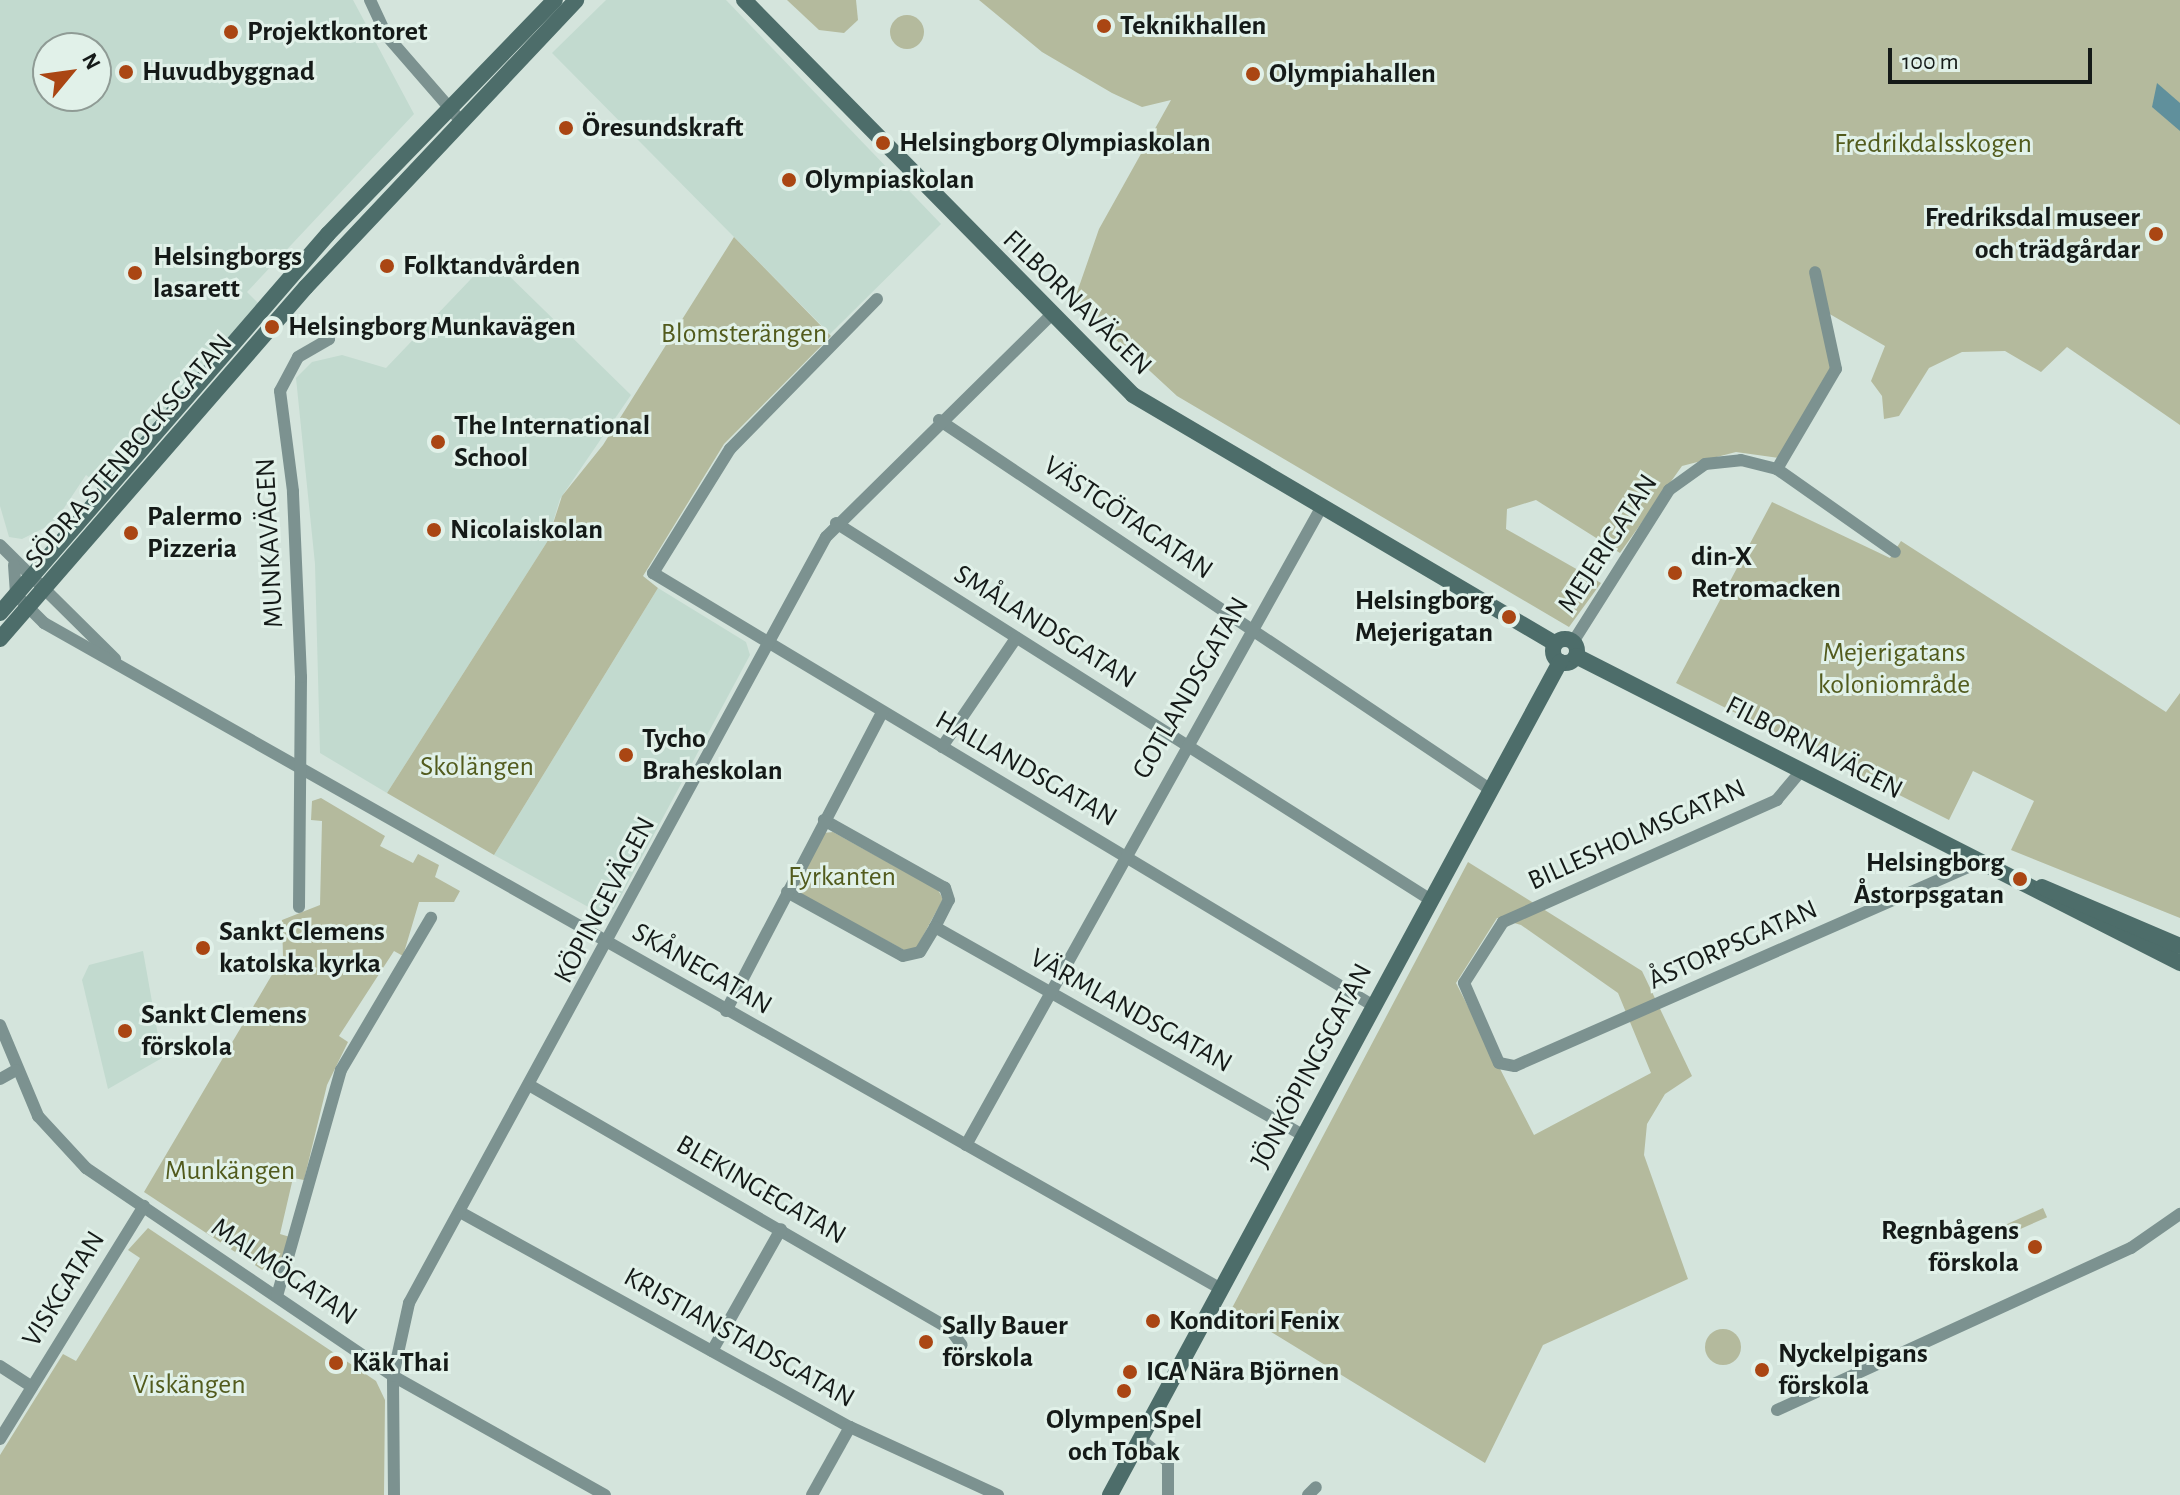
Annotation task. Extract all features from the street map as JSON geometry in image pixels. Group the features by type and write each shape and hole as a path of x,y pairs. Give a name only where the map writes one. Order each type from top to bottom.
{"street":[{"path":"370,0 387,36 461,121"},
{"name":"SÖDRA STENBOCKSGATAN","path":"0,639 21,602 291,275 447,108 555,0"},
{"name":"SÖDRA STENBOCKSGATAN","path":"39,581 576,0"},
{"name":"FILBORNAVÄGEN","path":"744,0 1049,317 1133,395 1555,644"},
{"path":"1777,469 1836,369 1815,272"},
{"name":"HALLANDSGATAN","path":"877,299 730,449 653,573 1374,1006"},
{"name":"KÖPINGEVÄGEN","path":"394,1495 393,1376 409,1303 610,944 768,642 836,523 939,420 1049,317"},
{"name":"MUNKAVÄGEN","path":"299,907 301,769 293,491 280,391 298,357 329,339"},
{"name":"VÄSTGÖTAGATAN","path":"939,420 1491,790"},
{"name":"MEJERIGATAN","path":"1575,649 1682,477 1730,460 1777,469 1895,552"},
{"name":"GOTLANDSGATAN","path":"966,1145 1048,992 1321,508"},
{"name":"SMÅLANDSGATAN","path":"836,523 1431,900"},
{"path":"0,545 14,565 21,602"},
{"name":"SKÅNEGATAN","path":"14,565 39,581 120,664"},
{"name":"SÖDRA STENBOCKSGATAN","path":"0,613 21,602"},
{"name":"SKÅNEGATAN","path":"21,602 120,664 301,769 1221,1289"},
{"path":"942,747 1016,638"},
{"path":"1555,644 1575,649 1560,662 1555,644"},
{"name":"FILBORNAVÄGEN","path":"1575,649 1801,771 1974,858 2180,946"},
{"name":"JÖNKÖPINGSGATAN","path":"1110,1495 1560,662"},
{"path":"726,1011 882,712"},
{"name":"BILLESHOLMSGATAN","path":"1506,1069 1464,983 1489,939 1513,915 1777,800 1801,771"},
{"path":"787,892 903,956 920,952 949,900 945,888 824,820"},
{"name":"ÅSTORPSGATAN","path":"1506,1069 1968,867 1974,858"},
{"name":"FILBORNAVÄGEN","path":"2029,883 2180,963"},
{"path":"277,1296 341,1070 431,918"},
{"name":"VÄRMLANDSGATAN","path":"935,927 1304,1136"},
{"name":"MALMÖGATAN","path":"0,1025 16,1070 53,1137 144,1206 393,1376 605,1495"},
{"path":"0,1079 16,1070"},
{"name":"BLEKINGEGATAN","path":"529,1085 949,1328 962,1345"},
{"name":"VISKGATAN","path":"0,1439 144,1206"},
{"name":"KRISTIANSTADSGATAN","path":"460,1212 965,1491 998,1495"},
{"path":"1777,1410 2131,1248 2180,1214"},
{"path":"712,1351 781,1229"},
{"path":"0,1366 32,1387"},
{"path":"812,1495 850,1427"},
{"path":"1140,1439 1168,1462 1168,1495"}],"shaded area":[{"name":"Helsingborgs lasarett","path":"0,0 353,0 414,114 247,292 258,303 99,485 86,475 54,523 22,539 9,537 0,506"},
{"name":"Olympiaskolan","path":"606,0 726,0 941,224 830,334 552,53"},
{"name":"Nicolaiskolan","path":"491,258 631,395 560,499 547,542 387,793 320,753 315,564 296,378 312,362 342,355 386,368"},
{"name":"Tycho Braheskolan","path":"658,588 746,642 750,655 614,909 601,914 494,855"},
{"name":"Sankt Clemens förskola","path":"143,951 162,1058 108,1089 82,980 89,965"}],"green space":[{"path":"787,0 856,0 858,20 844,33 819,30"},
{"name":"Fredrikdalsskogen","path":"979,0 2180,0 2180,425 2067,347 2041,372 2005,351 1962,352 1929,368 1899,416 1884,419 1882,396 1871,381 1885,346 1821,309 1831,367 1779,458 1736,452 1682,466 1620,553 1536,500 1507,509 1506,529 1601,583 1569,627 1177,396 1074,301 1099,229 1171,100 1142,107 1112,93 1042,52"},
{"path":"907,15 919,20 924,32 919,44 907,49 895,44 890,32 895,20"},
{"path":"734,237 831,336 724,444 643,576 658,588 494,855 387,793 547,542 562,496 603,445"},
{"name":"Mejerigatans koloniområde","path":"1772,502 1890,558 1901,541 2166,712 2180,693 2180,918 2011,850 2034,801 1973,771 1949,820 1676,683"},
{"name":"Munkängen","path":"321,798 385,836 380,846 413,863 418,854 439,865 435,877 460,891 454,902 419,902 403,956 394,951 339,1036 348,1042 327,1085 304,1180 293,1178 280,1234 290,1237 280,1267 267,1273 144,1192 283,956 282,920 320,905 322,821 311,820 312,801"},
{"name":"Fyrkanten","path":"833,832 938,890 943,899 917,947 906,951 802,895 798,884 823,833"},
{"path":"1468,862 1642,971 1692,1076 1665,1094 1647,1124 1644,1155 1688,1279 1543,1345 1485,1463 1232,1308","holes":["1497,918 1521,925 1618,993 1651,1073 1534,1135 1456,983"]},
{"path":"2043,1208 2047,1217 2002,1237 1998,1228"},
{"name":"Viskängen","path":"148,1228 376,1381 385,1400 384,1495 0,1495 0,1455 63,1354 76,1361 140,1258 128,1250"},
{"path":"1723,1329 1736,1334 1741,1347 1736,1360 1723,1365 1710,1360 1705,1347 1710,1334"}],"water":[{"path":"2157,83 2180,103 2180,131 2152,107"}],"place":[{"name":"Teknikhallen","path":"1104,26"},
{"name":"Projektkontoret","path":"231,32"},
{"name":"Huvudbyggnad","path":"126,72"},
{"name":"Olympiahallen","path":"1253,74"},
{"name":"Öresundskraft","path":"566,128"},
{"name":"Helsingborg Olympiaskolan","path":"883,143"},
{"name":"Olympiaskolan","path":"789,180"},
{"name":"Fredriksdal museer och trädgårdar","path":"2156,234"},
{"name":"Folktandvården","path":"387,266"},
{"name":"Helsingborgs lasarett","path":"135,273"},
{"name":"Helsingborg Munkavägen","path":"272,327"},
{"name":"The International School","path":"438,442"},
{"name":"Nicolaiskolan","path":"434,530"},
{"name":"Palermo Pizzeria","path":"131,533"},
{"name":"din-X Retromacken","path":"1675,573"},
{"name":"Helsingborg Mejerigatan","path":"1509,617"},
{"name":"Tycho Braheskolan","path":"626,755"},
{"name":"Helsingborg Åstorpsgatan","path":"2020,879"},
{"name":"Sankt Clemens katolska kyrka","path":"203,948"},
{"name":"Sankt Clemens förskola","path":"125,1031"},
{"name":"Regnbågens förskola","path":"2035,1247"},
{"name":"Konditori Fenix","path":"1153,1321"},
{"name":"Sally Bauer förskola","path":"926,1342"},
{"name":"Käk Thai","path":"336,1363"},
{"name":"Nyckelpigans förskola","path":"1762,1370"},
{"name":"ICA Nära Björnen","path":"1130,1372"},
{"name":"Olympen Spel och Tobak","path":"1124,1391"}],"park label":[{"name":"Blomsterängen","path":"744,334"},
{"name":"Skolängen","path":"477,767"}]}
